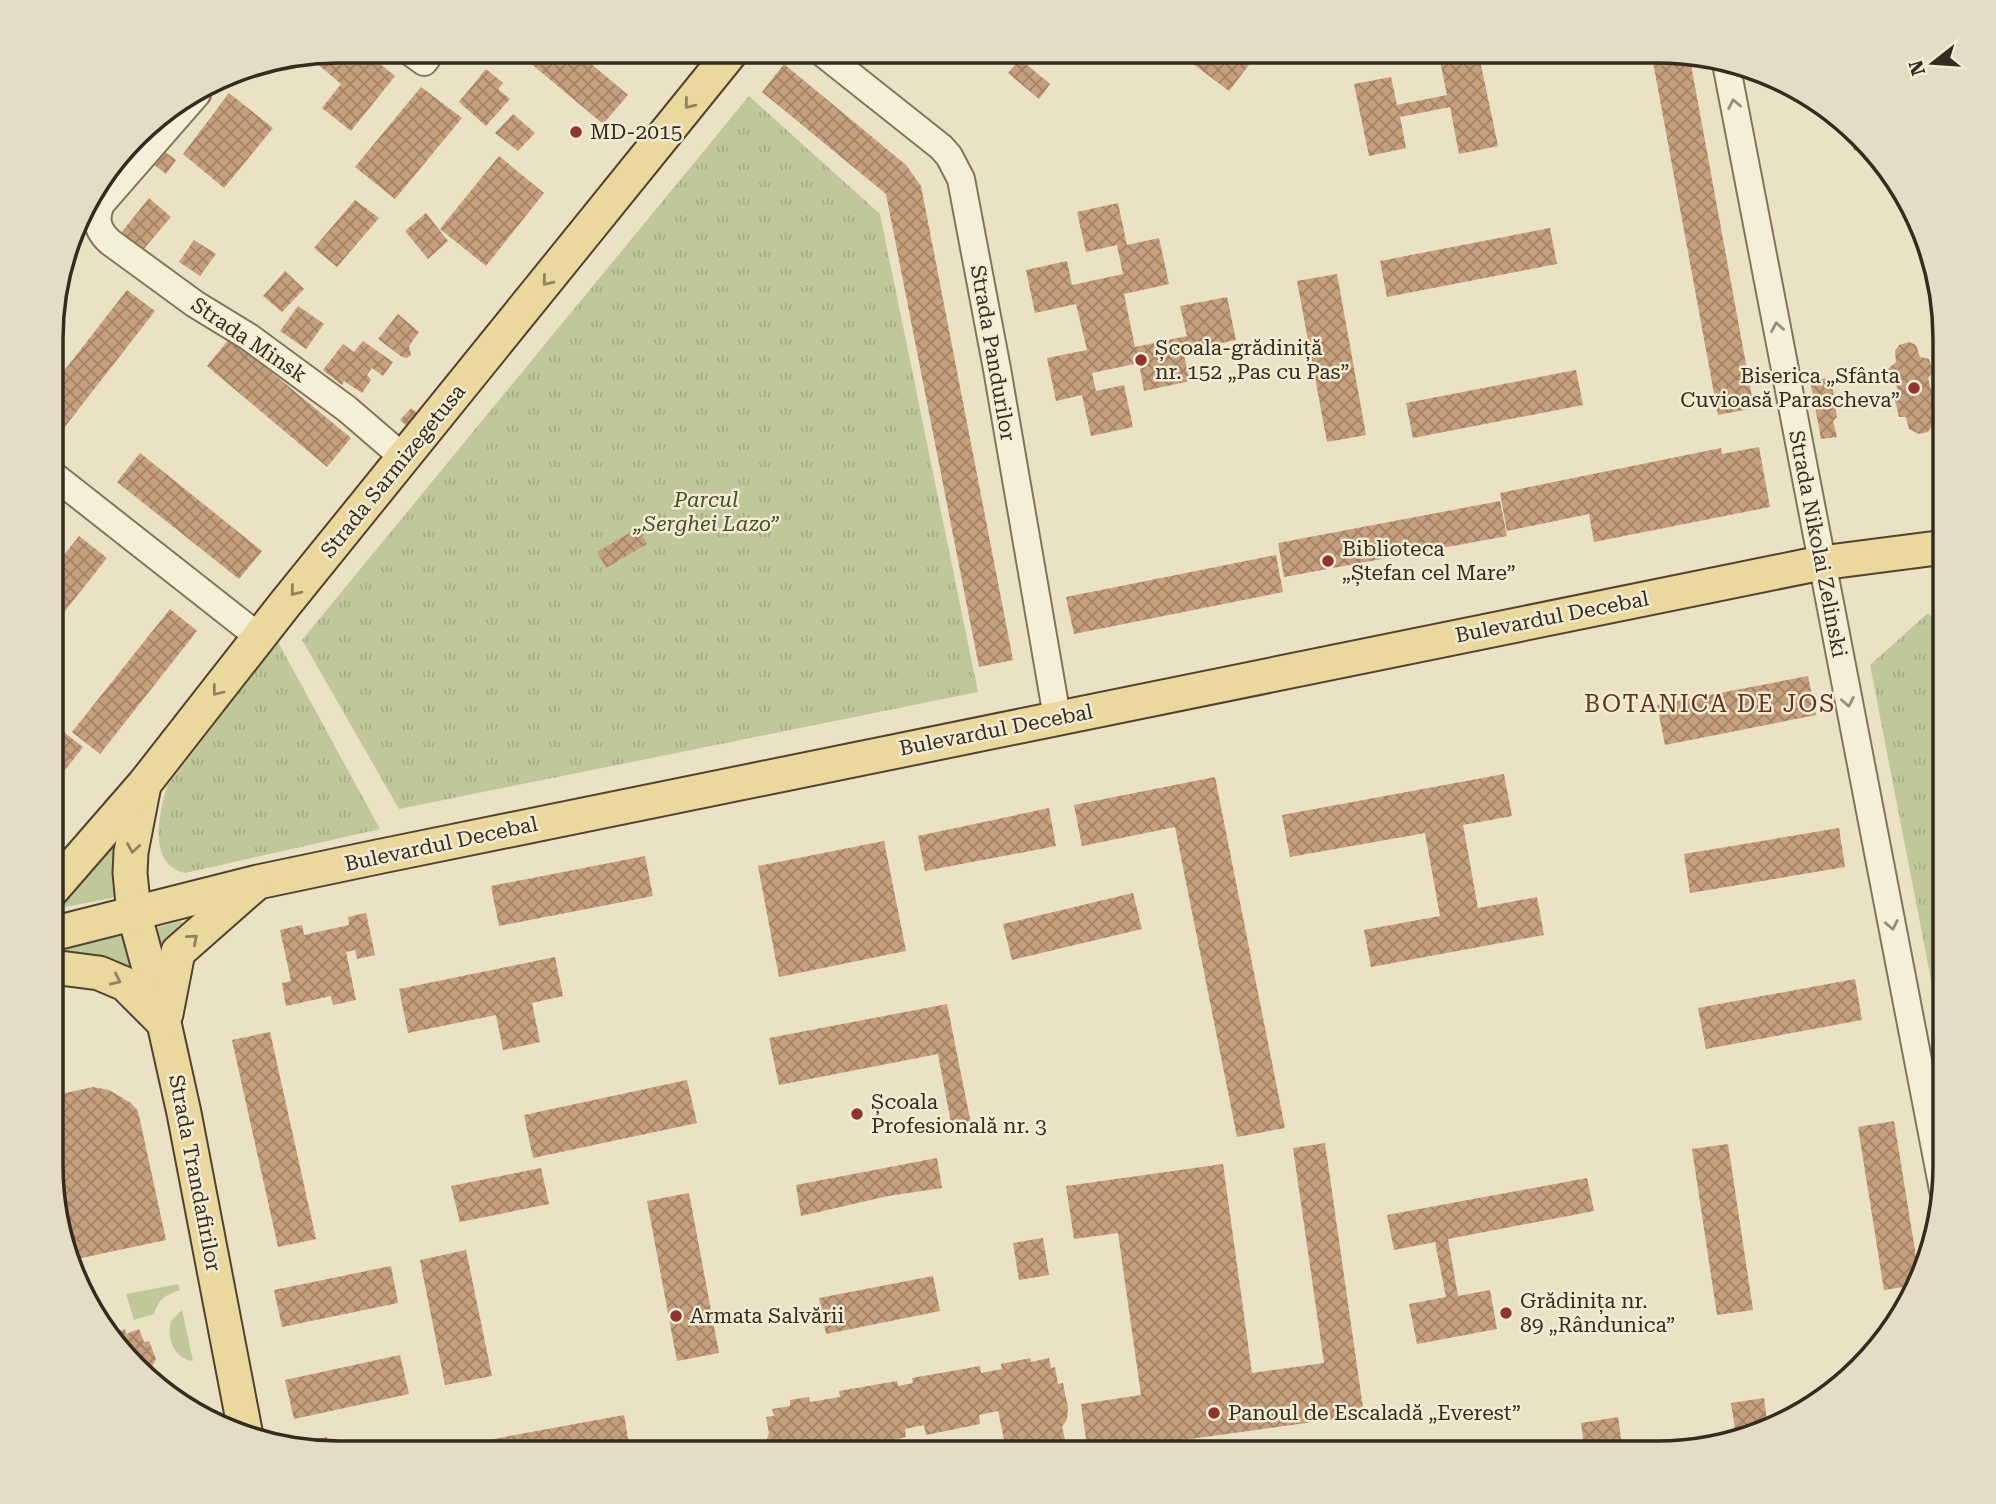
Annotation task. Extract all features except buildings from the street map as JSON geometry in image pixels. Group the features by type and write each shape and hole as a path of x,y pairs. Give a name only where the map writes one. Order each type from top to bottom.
{"main road":[{"name":"Strada Sarmizegetusa","path":"63,877 145,783 259,637 722,63"},
{"name":"Bulevardul Decebal","path":"63,931 258,882 1057,717 1821,563 1933,549"},
{"name":"Strada Trandafirilor","path":"145,783 130,873 134,913 164,1023 202,1198 244,1424"},
{"path":"164,1023 178,952 258,882"},
{"path":"63,968 99,973 125,984 164,1023"}],"street":[{"name":"Strada Pandurilor","path":"835,63 941,147 950,156 961,179 1057,717"},
{"name":"Strada Nikolai Zelinski","path":"1728,72 1933,1139"},
{"name":"Strada Minsk","path":"183,110 101,204 97,222 100,230 110,242 195,304 249,337 336,401 404,457"},
{"path":"63,483 259,637"}],"green space":[{"name":"Parcul „Serghei Lazo”","path":"749,96 880,214 978,692 399,809 302,640"},
{"path":"1928,613 1933,618 1933,990 1870,665"},
{"path":"278,642 380,829 185,873 173,868 160,849 159,837 161,810 167,786"},
{"path":"117,835 117,897 65,907 64,901"},
{"path":"181,921 186,927 162,952 155,928"},
{"path":"118,935 127,938 142,980 63,958 63,948"},
{"path":"178,1284 180,1290 163,1298 154,1314 134,1320 126,1294"},
{"path":"182,1310 193,1361 181,1356 171,1341 171,1321"}],"place":[{"name":"MD-2015","path":"576,132"},
{"name":"Școala-grădiniță nr. 152 „Pas cu Pas”","path":"1141,360"},
{"name":"Biserica „Sfânta Cuvioasă Parascheva”","path":"1914,388"},
{"name":"Biblioteca „Ștefan cel Mare”","path":"1328,561"},
{"name":"Școala Profesională nr. 3","path":"857,1114"},
{"name":"Grădinița nr. 89 „Rândunica”","path":"1506,1313"},
{"name":"Armata Salvării","path":"676,1316"},
{"name":"Panoul de Escaladă „Everest”","path":"1214,1413"}],"district":[{"name":"BOTANICA DE JOS","path":"1710,704"}]}
